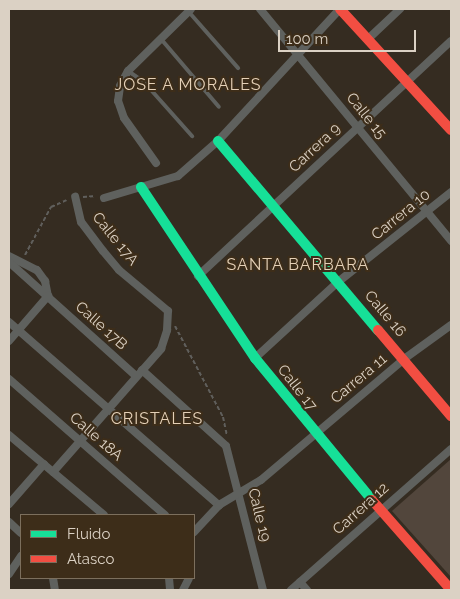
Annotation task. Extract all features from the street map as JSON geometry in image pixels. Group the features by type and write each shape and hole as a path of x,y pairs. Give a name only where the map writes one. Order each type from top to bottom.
{"street":[{"name":"Calle 15","path":"260,9 451,241"},
{"path":"104,198 178,176 218,141 340,9 451,130"},
{"path":"368,40 400,9"},
{"path":"156,163 124,118 118,101 128,71 189,10"},
{"name":"Carrera 9","path":"198,276 451,41"},
{"name":"Calle 16","path":"218,141 451,416"},
{"name":"Calle 17","path":"142,187 198,276 255,358 314,434 451,590"},
{"name":"Carrera 10","path":"255,358 338,282 428,214 451,192"},
{"name":"Calle 17A","path":"75,198 81,222 103,251 119,270 168,311"},
{"path":"9,256 24,260 45,281 48,296 9,341"},
{"name":"Calle 17B","path":"9,262 226,446"},
{"path":"53,472 161,349 168,330 168,311"},
{"path":"9,322 219,506"},
{"name":"Carrera 11","path":"195,531 219,506 261,480 404,359 451,325"},
{"name":"Calle 18A","path":"9,379 164,514"},
{"path":"9,435 103,514"},
{"name":"Calle 19","path":"226,446 263,590"},
{"name":"Carrera 12","path":"290,590 379,510 451,449"},
{"path":"9,504 44,464"},
{"path":"9,522 20,532"},
{"path":"9,574 20,558"},
{"path":"300,582 307,590"}],"lane":[{"path":"189,10 238,68"},
{"path":"160,37 219,107"},
{"path":"128,71 143,81 192,136"}],"path":[{"path":"24,260 29,242 51,207 75,198 104,198"},
{"path":"168,311 223,417 226,446"}],"building":[{"path":"451,459 451,577 392,511"}],"traffic: fast":[{"path":"218,141 378,330"},
{"path":"141,187 255,358 372,500"}],"traffic: jam":[{"path":"340,9 451,130"},
{"path":"378,330 451,416"},
{"path":"372,500 451,590"}],"district":[{"name":"JOSE A MORALES","path":"188,85"},
{"name":"SANTA BARBARA","path":"298,265"},
{"name":"CRISTALES","path":"157,419"}]}
